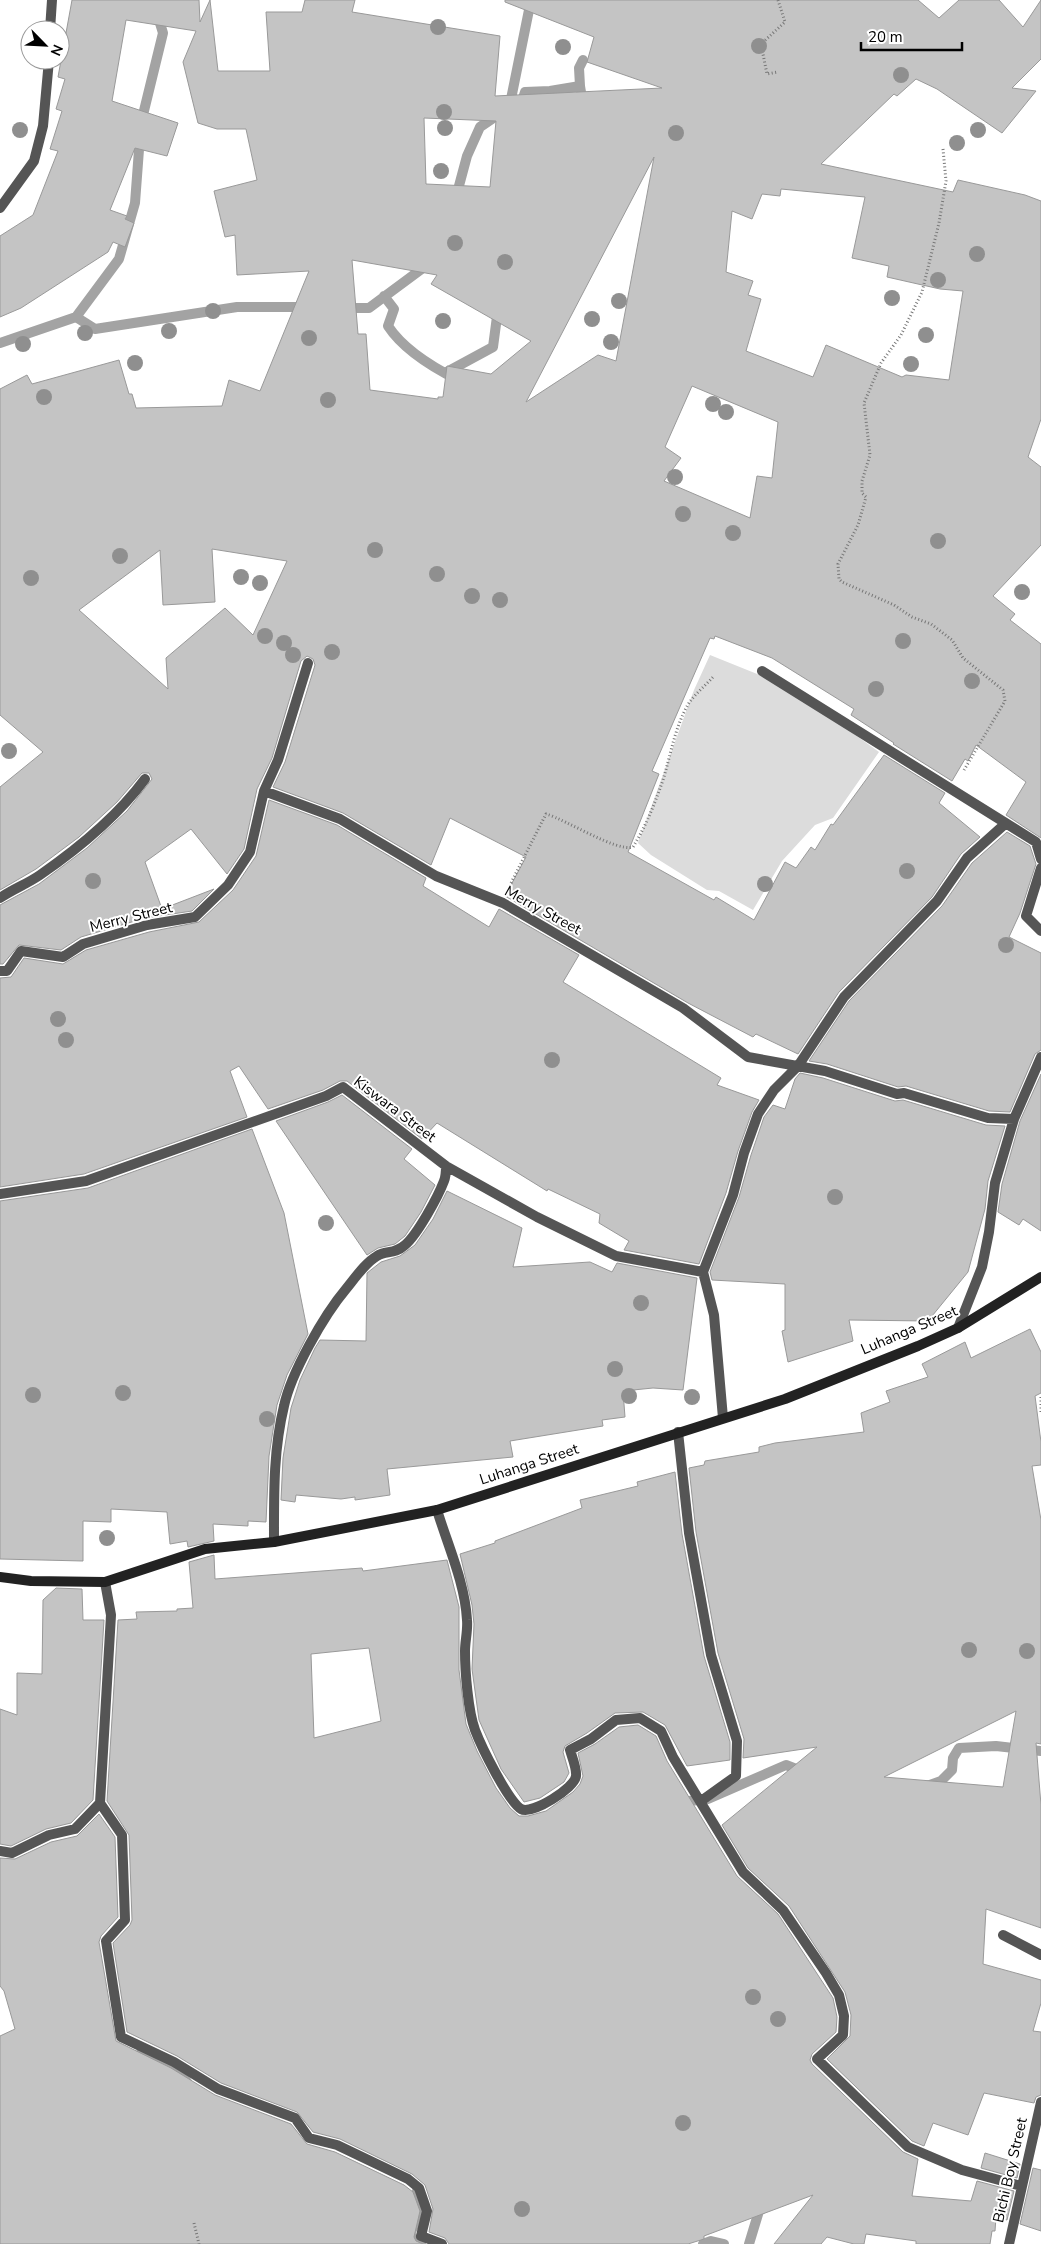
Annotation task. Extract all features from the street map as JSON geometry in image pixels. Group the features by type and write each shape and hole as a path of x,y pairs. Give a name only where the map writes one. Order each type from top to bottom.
{"street":[{"path":"51,20 52,0"},
{"path":"0,208 34,161 43,126 48,70"},
{"name":"Merry Street","path":"0,971 7,971 20,951 63,957 83,944 138,928 195,917 228,885 250,852 264,792 278,760 308,663"},
{"path":"762,671 1036,842 1041,859"},
{"path":"0,898 39,876 100,828 132,797 146,779"},
{"name":"Merry Street","path":"264,792 340,819 436,876 503,903 683,1008 748,1057 825,1071 897,1094 904,1093 988,1118 1014,1119"},
{"path":"722,1418 714,1315 703,1272 733,1195 744,1153 758,1114 774,1090 798,1066 844,997 937,901 967,858 1005,824"},
{"path":"1041,868 1026,916 1041,931"},
{"path":"958,1328 982,1267 989,1232 995,1183 1014,1119 1041,1057"},
{"name":"Kiswara Street","path":"0,1194 86,1181 326,1096 343,1087 446,1166 498,1196 616,1256 703,1272"},
{"path":"274,1542 274,1481 278,1437 284,1404 302,1361 328,1314 356,1278 379,1254 394,1253 405,1246 416,1233 445,1180 446,1166"},
{"name":"Luhanga Street","path":"0,1577 31,1581 105,1582 205,1549 274,1542 437,1510 785,1399 958,1328 1041,1277"},
{"path":"678,1432 689,1533 707,1637 737,1741 736,1776 701,1801"},
{"path":"437,1510 462,1587 467,1621 465,1651 468,1690 474,1729 495,1772 520,1808 528,1811 535,1809 572,1784 576,1776 570,1750 591,1739 616,1720 640,1718 661,1731 672,1757 701,1801 743,1872 783,1910 839,1995 844,2016 843,2035 817,2059 908,2147 962,2170 1021,2186"},
{"path":"105,1582 111,1615 100,1803 122,1835 125,1920 106,1941 121,2037 174,2062 218,2089 295,2118 309,2138 337,2145 408,2179 419,2188 427,2211 421,2236 442,2244"},
{"path":"0,1851 12,1853 49,1835 75,1829 100,1803"},
{"path":"1003,1935 1041,1955"},
{"name":"Bichi Boy Street","path":"1009,2244 1041,2102"}],"path":[{"path":"778,0 786,22 761,44 766,74 778,72"},
{"path":"943,149 946,181 939,223 922,292 901,335 880,364 864,403 870,455 862,481 862,493 866,497 858,525 838,564 842,582 894,605 912,617 932,624 952,640 964,658 1003,690 1005,701 968,764 950,790"},
{"path":"503,903 520,864 546,814 564,820 619,847 633,847 644,829 651,811 663,779 671,746 689,702 713,678"},
{"path":"1041,1397 1041,1412"},
{"path":"194,2223 198,2244"}],"shaded area":[{"path":"710,655 789,687 879,752 833,818 815,825 782,861 753,910 719,891 707,890 651,855 638,843 694,690"}],"building":[{"path":"72,0 199,0 200,22 210,0 218,71 270,71 266,12 302,12 305,0 355,0 352,12 500,36 495,96 662,88 587,62 594,37 505,2 505,0 918,0 939,18 959,0 999,0 1023,27 1041,0 1041,59 1012,88 1036,91 1002,133 937,89 916,79 897,96 894,94 821,164 953,192 958,180 1025,195 1041,201 1041,419 1028,457 1041,467 1041,545 993,596 1015,614 1010,620 1041,644 1041,838 1006,815 1026,782 976,745 968,761 965,759 952,781 851,715 854,709 772,658 715,636 714,639 710,638 652,771 659,774 628,852 714,900 716,897 754,920 785,862 796,868 811,847 815,850 831,824 833,825 884,755 945,793 939,803 980,837 961,854 932,897 839,992 798,1054 756,1034 753,1037 688,1003 505,896 526,857 450,818 431,865 343,813 273,787 285,762 315,665 313,659 307,656 301,661 272,758 257,789 244,849 227,874 191,829 145,862 162,909 214,889 192,911 145,918 81,937 61,950 19,945 3,964 0,964 0,905 39,884 87,848 127,811 152,779 149,773 142,773 117,802 79,837 36,869 0,890 0,787 43,752 0,715 0,389 27,375 32,384 119,360 129,394 132,394 136,408 222,406 229,380 260,391 309,271 237,275 235,235 225,237 214,191 257,180 246,129 217,129 198,123 183,62 196,31 126,20 112,101 178,123 167,156 135,148 110,210 127,216 125,219 134,223 125,247 113,242 108,252 21,308 0,317 0,236 33,215 58,151 50,149 62,111 56,109 65,79 58,77 59,70 70,70 70,20 68,20","holes":["424,118 496,121 490,187 426,184","654,157 616,361 598,355 526,402","781,189 865,197 852,258 889,266 887,277 940,289 963,291 949,380 906,375 902,377 826,345 813,377 746,351 761,299 748,295 753,281 726,272 732,211 752,219 762,194 780,196","352,260 437,275 431,284 531,341 491,374 447,366 443,397 438,397 438,399 370,390 366,334 358,334","692,386 778,422 772,478 757,476 750,518 664,481 681,458 665,447","212,549 287,561 253,635 225,608 166,658 168,689 79,610 160,550 163,605 215,602"]},
{"path":"269,800 337,825 426,878 423,886 489,927 499,909 579,955 563,982 721,1078 717,1085 759,1100 752,1112 726,1193 699,1264 624,1250 629,1241 599,1223 600,1214 548,1189 547,1191 437,1123 422,1139 347,1081 340,1081 323,1090 268,1109 239,1066 230,1071 247,1117 84,1174 0,1187 0,978 11,977 24,958 63,964 86,950 149,932 199,922 233,890 256,856"},
{"path":"1007,832 1030,846 1036,864 1020,913 1009,937 1041,953 1041,1050 1035,1054 1010,1112 989,1111 906,1086 898,1087 827,1064 809,1061 849,1001 942,906 972,863"},
{"path":"800,1073 823,1078 895,1101 903,1100 986,1125 1005,1126 988,1181 985,1209 968,1272 928,1321 849,1320 853,1341 788,1362 782,1331 785,1330 785,1284 712,1280 710,1272 739,1197 764,1117 773,1105 785,1109 795,1079"},
{"path":"1041,1074 1041,1231 1023,1219 1019,1225 998,1212 1002,1184 1020,1121"},
{"path":"342,1095 412,1149 404,1159 435,1185 421,1212 405,1236 395,1244 378,1248 367,1255 276,1121"},
{"path":"252,1129 284,1213 308,1334 287,1375 277,1405 269,1456 266,1522 248,1521 248,1526 213,1524 214,1541 188,1547 187,1541 170,1544 167,1512 111,1509 111,1522 83,1521 83,1561 0,1559 0,1201 88,1188"},
{"path":"447,1191 522,1228 513,1267 590,1262 612,1272 617,1263 697,1278 683,1390 653,1388 623,1391 625,1417 602,1420 603,1426 510,1441 513,1457 387,1469 390,1495 355,1500 355,1497 341,1499 296,1495 295,1502 281,1500 283,1458 291,1408 300,1380 315,1348 320,1340 366,1341 367,1273 381,1262 400,1256 415,1245 433,1219"},
{"path":"1030,1329 1041,1352 1041,1393 1035,1396 1041,1442 1041,1465 1032,1466 1041,1520 1041,1744 1036,1743 1041,1805 1041,1928 986,1909 983,1964 1041,1980 1041,2003 1033,2031 1041,2032 1041,2095 1036,2097 1034,2103 984,2093 968,2135 933,2123 924,2146 912,2141 827,2059 850,2036 851,2015 845,1992 789,1906 748,1868 722,1825 817,1747 743,1758 744,1739 718,1653 696,1532 689,1468 704,1465 705,1461 759,1452 759,1447 775,1443 864,1432 861,1413 890,1402 886,1391 928,1377 922,1364 965,1342 971,1358","holes":["1016,1711 1003,1787 884,1777"]},
{"path":"675,1472 682,1534 704,1656 730,1742 730,1760 687,1766 665,1725 643,1712 615,1713 565,1746 563,1752 569,1773 564,1782 540,1798 524,1802 501,1769 479,1720 472,1669 474,1624 472,1605 460,1554 495,1543 495,1541 582,1508 580,1500 638,1486 637,1482"},
{"path":"214,1555 215,1579 362,1568 363,1571 447,1560 459,1607 459,1670 466,1724 496,1788 510,1808 519,1816 528,1816 546,1811 573,1792 580,1784 583,1776 578,1753 595,1744 619,1727 638,1725 656,1736 667,1761 737,1876 778,1914 833,1998 837,2017 836,2032 812,2054 810,2060 812,2064 903,2152 918,2159 912,2196 971,2201 977,2181 1014,2191 1007,2220 996,2217 995,2231 992,2231 990,2244 916,2244 916,2241 866,2234 864,2244 854,2244 827,2237 821,2244 774,2244 813,2195 704,2236 704,2239 688,2244 449,2244 445,2238 429,2232 433,2209 425,2185 412,2174 340,2139 313,2132 297,2112 221,2083 177,2056 127,2032 113,1943 130,1925 132,1920 129,1835 107,1801 118,1620 137,1619 136,1612 177,1611 177,1609 193,1608 189,1562","holes":["369,1648 381,1721 314,1738 311,1654"]},
{"path":"56,1588 82,1589 83,1620 104,1620 93,1800 71,1823 46,1829 11,1846 0,1844 0,1709 17,1715 17,1673 42,1674 43,1600"},
{"path":"99,1814 115,1837 118,1917 101,1936 99,1942 116,2041 171,2068 215,2095 291,2124 307,2144 335,2152 404,2185 413,2192 420,2211 414,2237 416,2241 423,2244 0,2244 0,2036 15,2029 4,1991 0,1986 0,1858 15,1859 51,1842 77,1836"},
{"path":"985,2153 1020,2164 1017,2178 981,2168"},
{"path":"1033,2168 1041,2170 1041,2231 1020,2224"}],"waterway":[{"path":"76,317 119,259 135,203 141,123 163,33 153,0"},
{"path":"456,197 467,156 480,127 508,108 510,104 531,0"},
{"path":"520,107 525,92 550,91 580,86 579,68 583,60"},
{"path":"580,86 583,104"},
{"path":"344,308 369,308 427,265"},
{"path":"384,296 394,309 388,326 394,334 410,350 439,370 458,380"},
{"path":"0,343 76,317 95,329 237,307 307,307"},
{"path":"445,373 493,347 498,309"},
{"path":"927,1786 941,1781 952,1770 953,1758 959,1748 996,1746 1041,1751"},
{"path":"680,1802 708,1799 786,1765 804,1772"},
{"path":"140,2054 173,2067 187,2082"},
{"path":"417,2191 420,2215 410,2233 414,2241 421,2244"},
{"path":"749,2244 759,2211 765,2207"},
{"path":"703,2244 711,2241 724,2244"}]}
